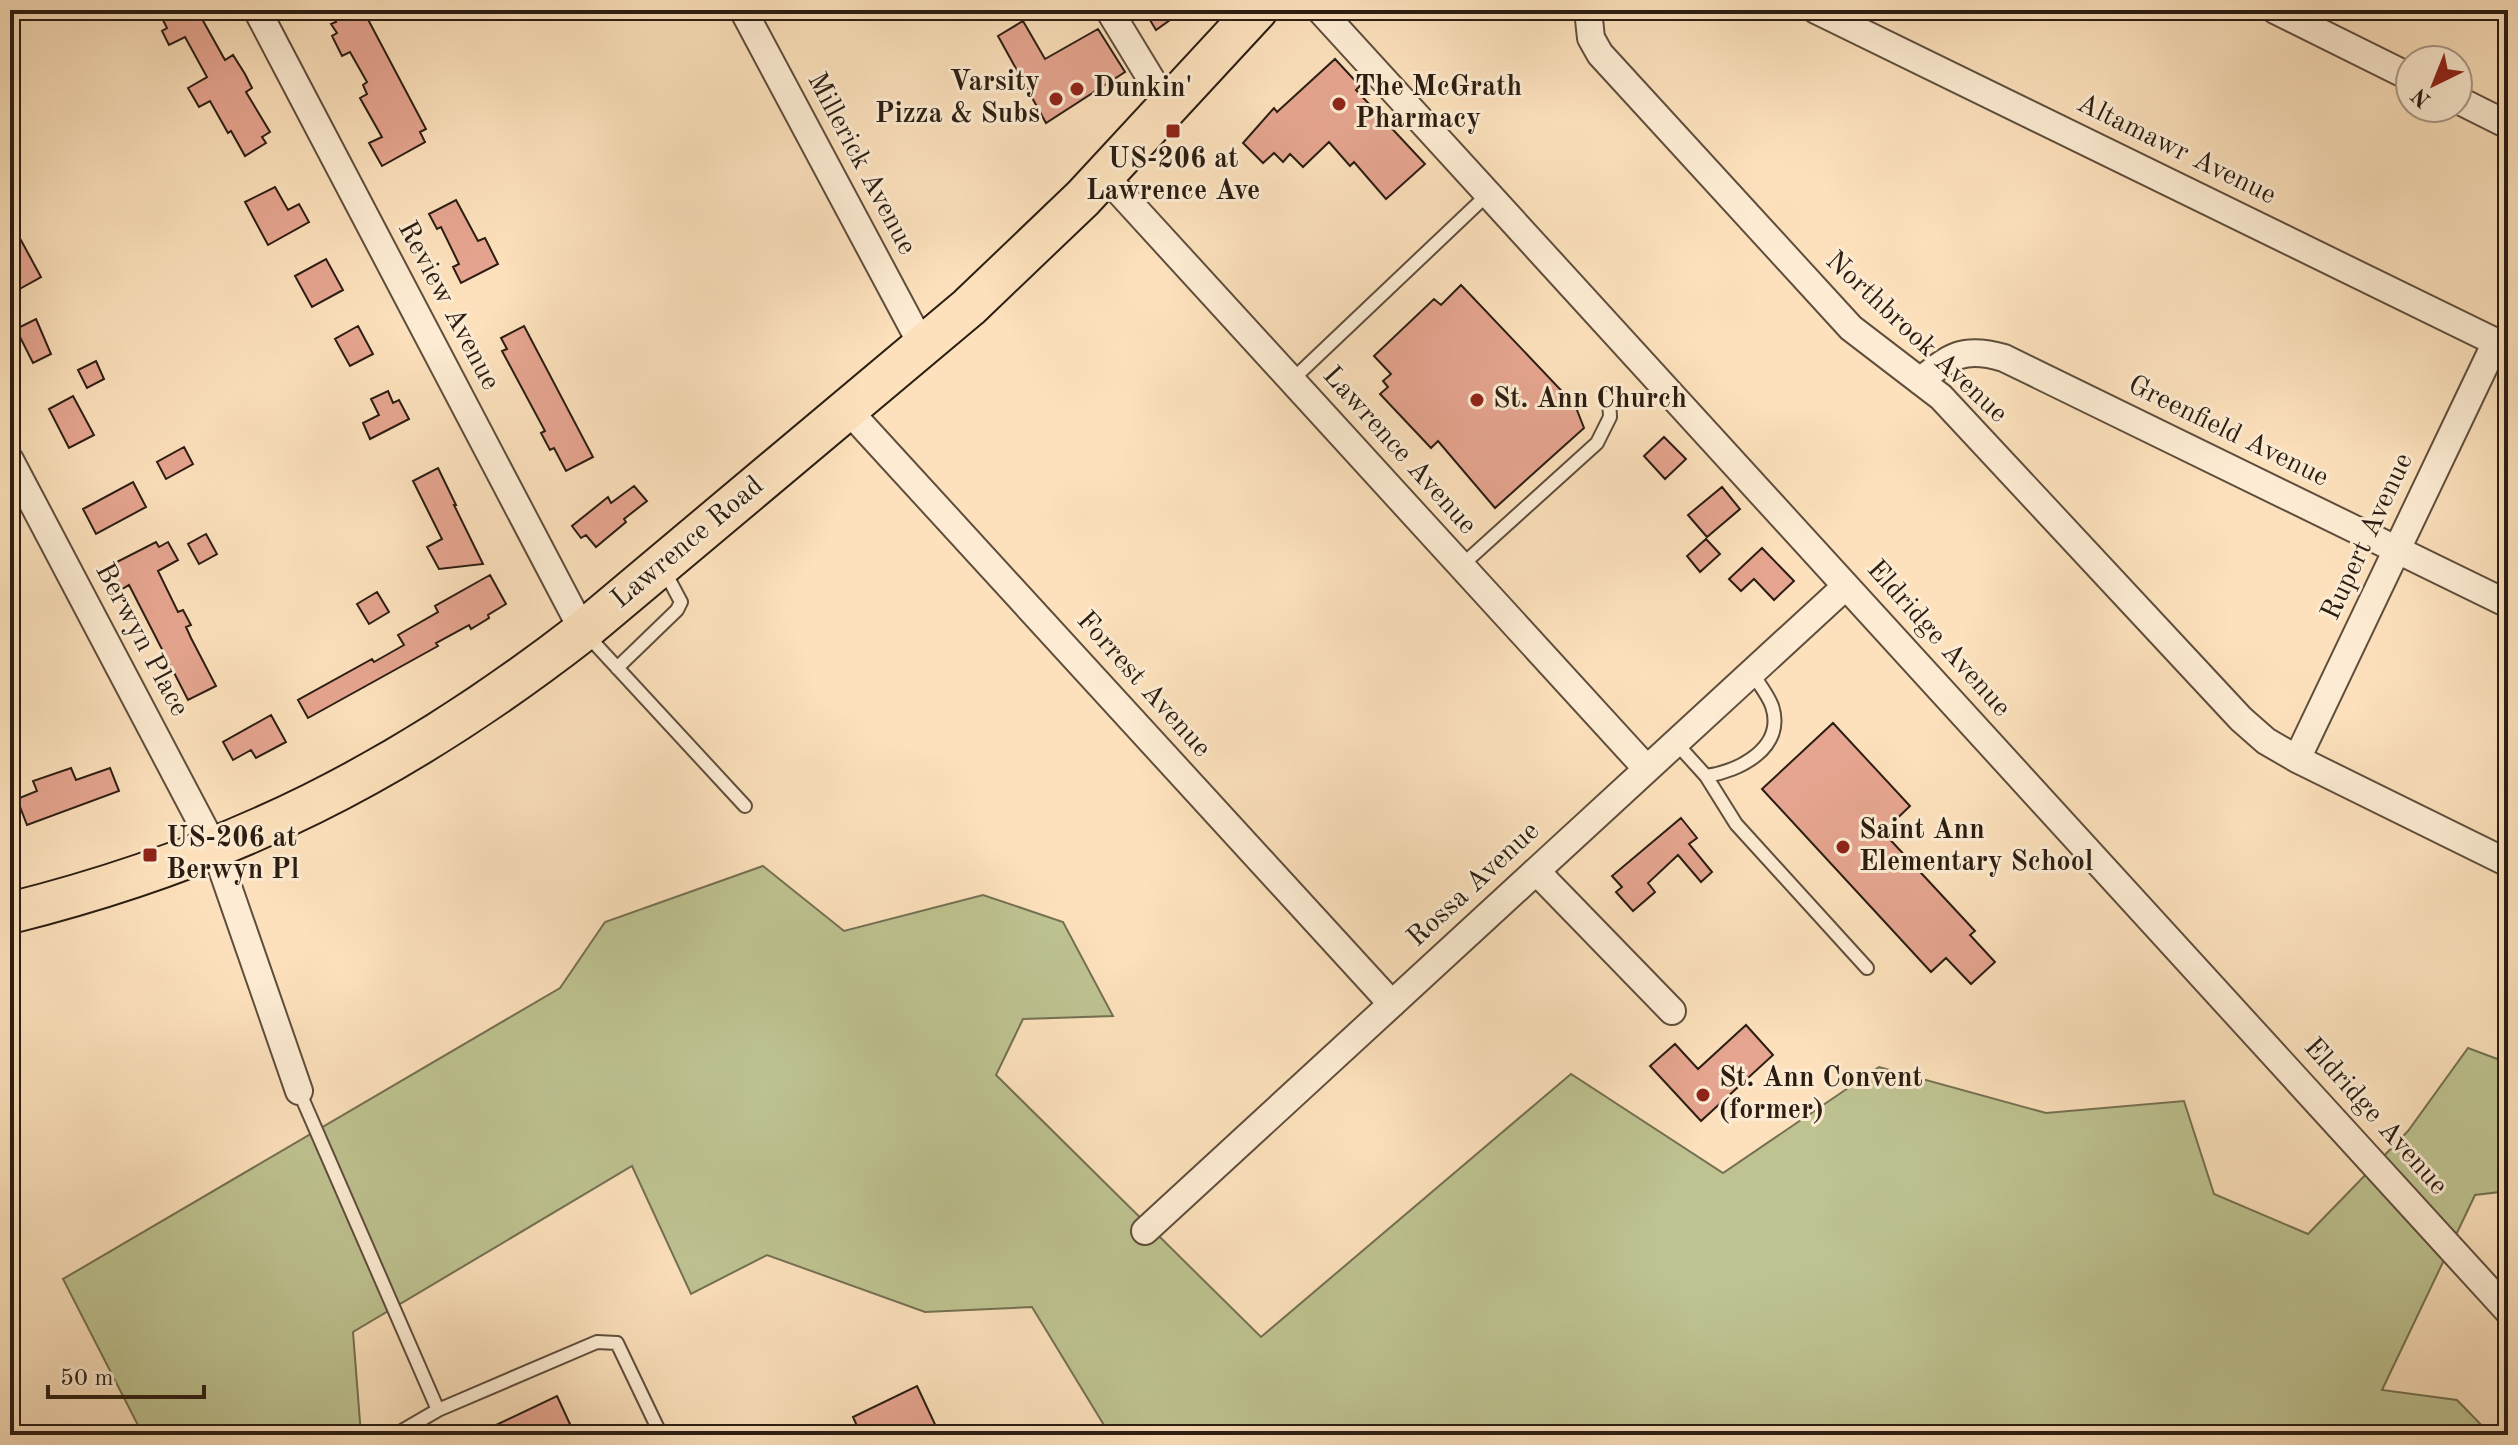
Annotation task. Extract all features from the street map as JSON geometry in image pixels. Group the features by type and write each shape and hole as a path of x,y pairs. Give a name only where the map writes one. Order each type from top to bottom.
{"main road":[{"name":"Lawrence Road","path":"10,913 118,884 215,849 308,808 459,722 521,680 923,347 1042,240 1257,10"}],"street":[{"name":"Review Avenue","path":"257,10 583,631"},
{"name":"Millerick Avenue","path":"743,10 923,347"},
{"path":"1109,10 1168,107"},
{"name":"Eldridge Avenue","path":"1320,10 2508,1311"},
{"name":"Northbrook Avenue","path":"1588,10 1591,38 1600,54 1851,328 1941,397 2241,719 2266,741 2297,759 2508,863"},
{"name":"Altamawr Avenue","path":"1816,10 2502,345"},
{"path":"2275,10 2394,69"},
{"path":"2474,108 2508,125"},
{"name":"Lawrence Avenue","path":"1104,175 1647,769"},
{"name":"Rupert Avenue","path":"2297,759 2397,549 2502,345"},
{"name":"Greenfield Avenue","path":"1920,381 1945,360 1965,351 1985,352 2004,358 2508,604"},
{"name":"Forrest Avenue","path":"848,410 1392,1004"},
{"name":"Berwyn Place","path":"10,460 215,849 299,1091"},
{"name":"Rossa Avenue","path":"1145,1231 1846,586"},
{"path":"1536,871 1672,1011"}],"lane":[{"path":"1292,380 1488,194"},
{"path":"1461,566 1597,443 1610,417 1609,397"},
{"path":"617,668 677,610 681,602 662,566"},
{"path":"583,631 745,806"},
{"path":"1706,776 1728,773 1746,763 1767,745 1773,732 1775,719 1772,704 1752,673"},
{"path":"1676,743 1706,776 1736,824 1867,968"},
{"path":"299,1091 438,1410"},
{"path":"395,1435 438,1410 597,1342 617,1343 661,1435"}],"green space":[{"path":"763,866 844,931 983,895 1063,922 1113,1016 1023,1019 996,1075 1261,1337 1571,1074 1723,1173 1879,1067 2046,1113 2184,1101 2214,1194 2308,1234 2408,1131 2468,1048 2508,1063 2508,1191 2475,1195 2382,1390 2457,1400 2491,1435 1110,1435 1032,1307 925,1312 767,1255 691,1294 632,1166 353,1332 361,1435 143,1435 63,1279 560,988 605,922"}],"building":[{"path":"158,10 197,10 225,60 233,55 245,74 252,88 246,92 270,132 262,137 266,143 245,156 210,101 199,107 188,88 207,77 185,37 169,45 162,31 167,28"},
{"path":"330,10 363,10 426,129 420,132 425,142 382,166 369,143 382,137 360,98 367,94 363,85 367,82 350,52 342,56 332,36 337,33 331,24 336,22"},
{"path":"1144,10 1184,10 1156,30"},
{"path":"1023,21 1045,59 1098,29 1125,72 1046,123 998,36"},
{"path":"1335,59 1360,86 1356,90 1425,164 1386,199 1354,162 1350,166 1329,142 1303,167 1290,154 1283,162 1274,153 1263,163 1243,143 1274,108 1277,112"},
{"path":"275,187 288,210 299,204 309,222 268,245 245,202"},
{"path":"456,200 478,241 485,238 498,264 461,283 453,267 459,264 441,227 437,229 429,214"},
{"path":"10,220 41,277 16,291 10,280"},
{"path":"326,259 343,290 312,307 295,276"},
{"name":"St. Ann Church","path":"1461,285 1575,405 1584,428 1495,508 1438,441 1431,448 1380,394 1388,387 1383,381 1391,374 1374,356 1434,299 1441,305"},
{"path":"36,319 51,354 33,363 16,329"},
{"path":"358,326 373,354 350,366 335,339"},
{"path":"524,326 593,457 566,471 554,448 550,450 541,433 545,431 502,351 507,349 501,338"},
{"path":"96,361 104,379 87,388 78,370"},
{"path":"388,391 393,403 399,400 409,419 370,439 363,423 379,415 371,399"},
{"path":"73,396 94,435 69,448 49,409"},
{"path":"1664,437 1686,459 1665,479 1644,456"},
{"path":"184,447 193,464 166,479 157,462"},
{"path":"438,468 483,564 439,569 427,547 442,539 413,481"},
{"path":"133,482 146,507 96,534 83,509"},
{"path":"634,486 647,501 624,519 626,522 596,547 586,535 581,538 572,526 608,497 611,503"},
{"path":"1722,487 1740,509 1707,537 1688,515"},
{"path":"206,534 217,554 199,564 188,544"},
{"path":"1706,539 1720,554 1700,572 1687,556"},
{"path":"156,542 159,547 168,542 178,560 158,571 178,612 183,610 191,625 186,627 216,686 188,700 129,585 119,591 107,567"},
{"path":"1762,548 1794,581 1774,600 1754,579 1741,591 1729,579"},
{"path":"490,575 506,604 488,615 489,618 436,643 438,646 308,718 298,700 404,645 398,635 438,612 435,606"},
{"path":"377,592 389,612 369,624 357,604"},
{"path":"271,715 286,742 256,758 251,750 233,760 223,742"},
{"path":"1833,723 1910,806 1883,832 1975,931 1970,935 1995,962 1971,984 1946,958 1931,972 1762,789"},
{"path":"71,768 76,780 110,768 119,791 27,825 17,799 37,791 33,781"},
{"path":"1681,818 1697,838 1689,844 1712,872 1701,882 1678,855 1648,883 1655,892 1633,911 1616,892 1622,887 1612,876"},
{"name":"St. Ann Convent (former)","path":"1746,1025 1773,1055 1701,1121 1650,1066 1675,1044 1698,1069"},
{"path":"917,1386 940,1435 861,1435 853,1417"},
{"path":"557,1396 575,1435 475,1435"}],"place":[{"name":"Dunkin'","path":"1077,89"},
{"name":"Varsity Pizza & Subs","path":"1056,99"},
{"name":"The McGrath Pharmacy","path":"1339,104"},
{"name":"US-206 at Lawrence Ave","path":"1173,131"},
{"name":"St. Ann Church","path":"1477,400"},
{"name":"Saint Ann Elementary School","path":"1843,847"},
{"name":"US-206 at Berwyn Pl","path":"150,855"},
{"name":"St. Ann Convent (former)","path":"1703,1095"}]}
